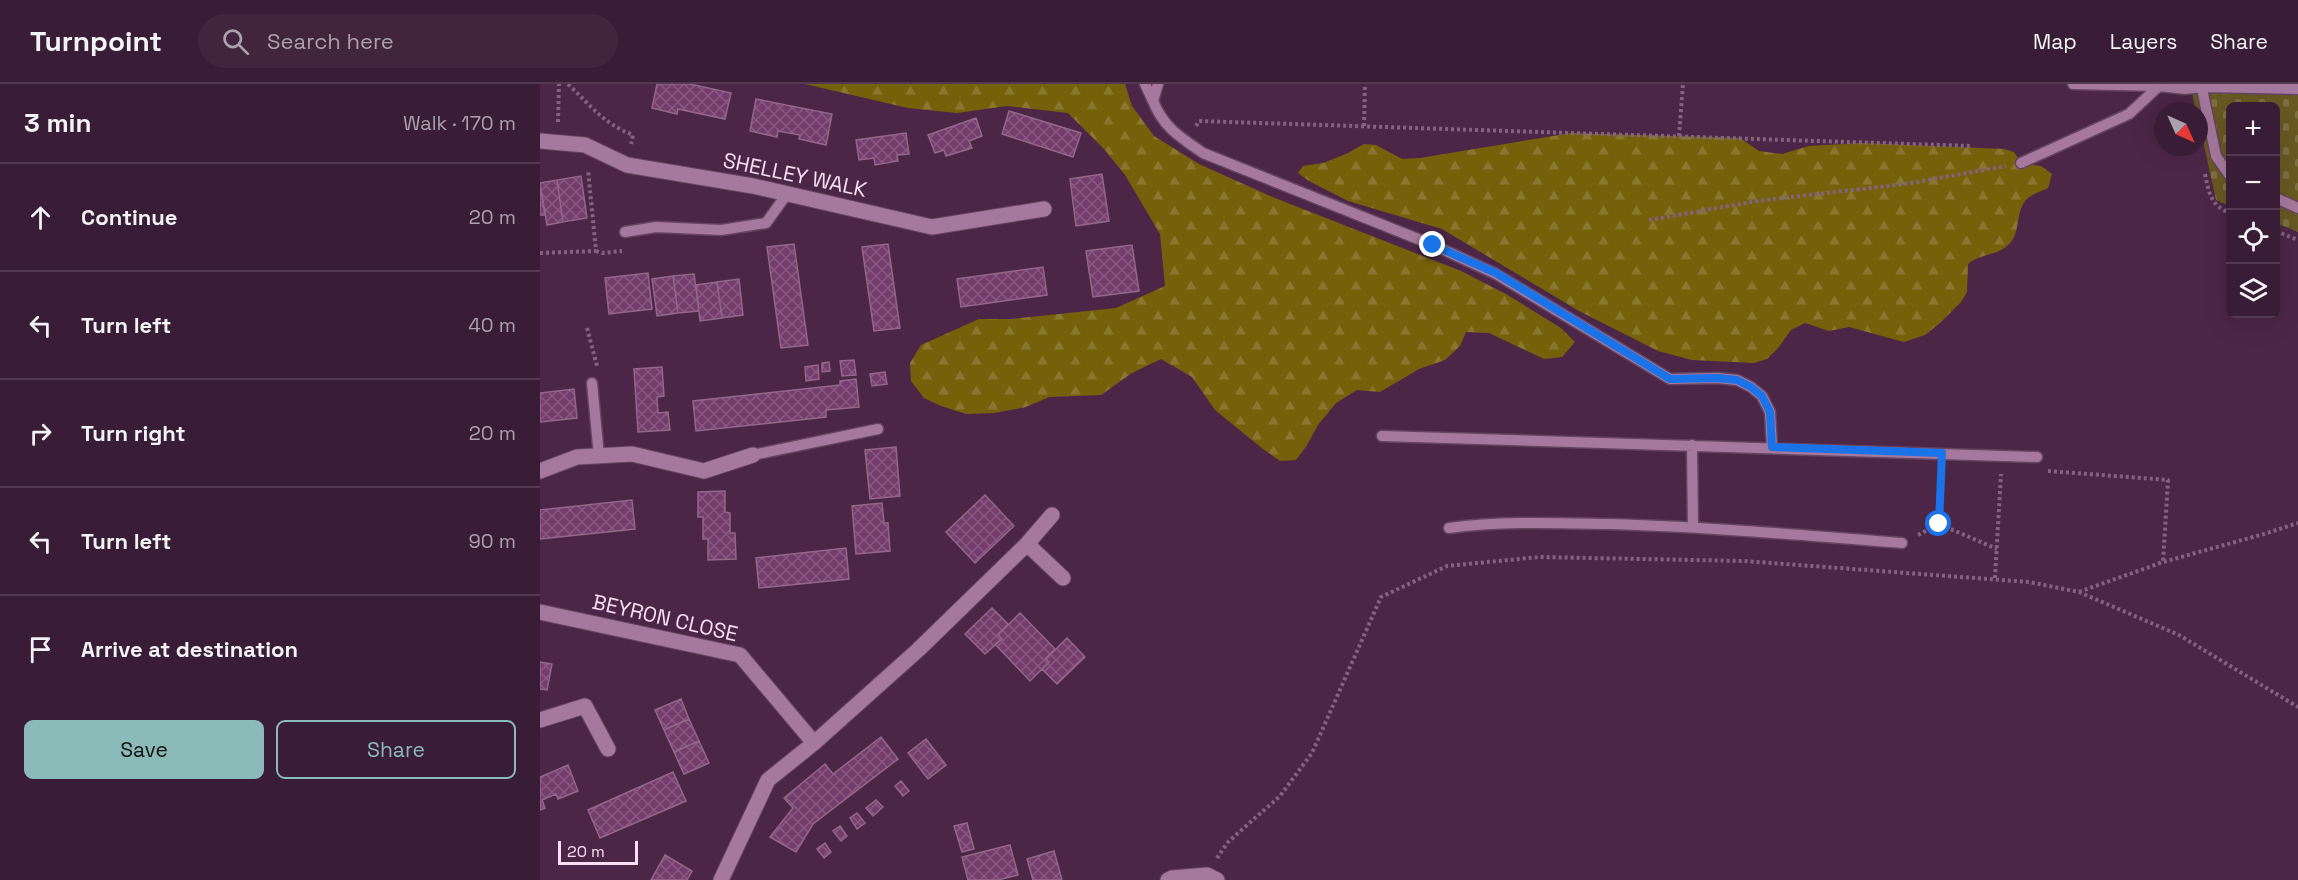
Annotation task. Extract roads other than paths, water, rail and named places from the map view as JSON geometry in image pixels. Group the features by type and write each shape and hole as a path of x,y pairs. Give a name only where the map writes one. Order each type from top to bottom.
{"street":[{"name":"SHELLEY WALK","path":"540,141 585,145 627,165 753,186 932,227 1044,209"},
{"path":"540,471 577,457 632,454 704,471 753,455"},
{"path":"721,880 768,780 918,650 1027,544 1052,514"},
{"path":"1027,544 1063,578"},
{"name":"BEYRON CLOSE","path":"540,612 740,655 814,742"},
{"path":"540,720 585,706 608,749"},
{"path":"1168,880 1172,878 1212,878"}],"lane":[{"path":"1145,84 1160,118 1174,134 1203,153 1433,245 1496,273 1670,379 1718,378 1737,380 1751,387 1762,396 1770,412 1772,447"},
{"path":"1153,101 1158,84"},
{"path":"2073,84 2158,85 2186,90 2202,86 2298,89"},
{"path":"2021,163 2129,114 2158,85"},
{"path":"2202,86 2216,156 2226,170"},
{"path":"625,232 656,228 721,230 766,224 787,194"},
{"path":"2280,200 2298,208"},
{"path":"592,383 599,456"},
{"path":"753,455 878,429"},
{"path":"1382,436 2037,457"},
{"path":"1692,445 1693,527"},
{"path":"1449,528 1516,522 1693,527 1902,543"}]}
